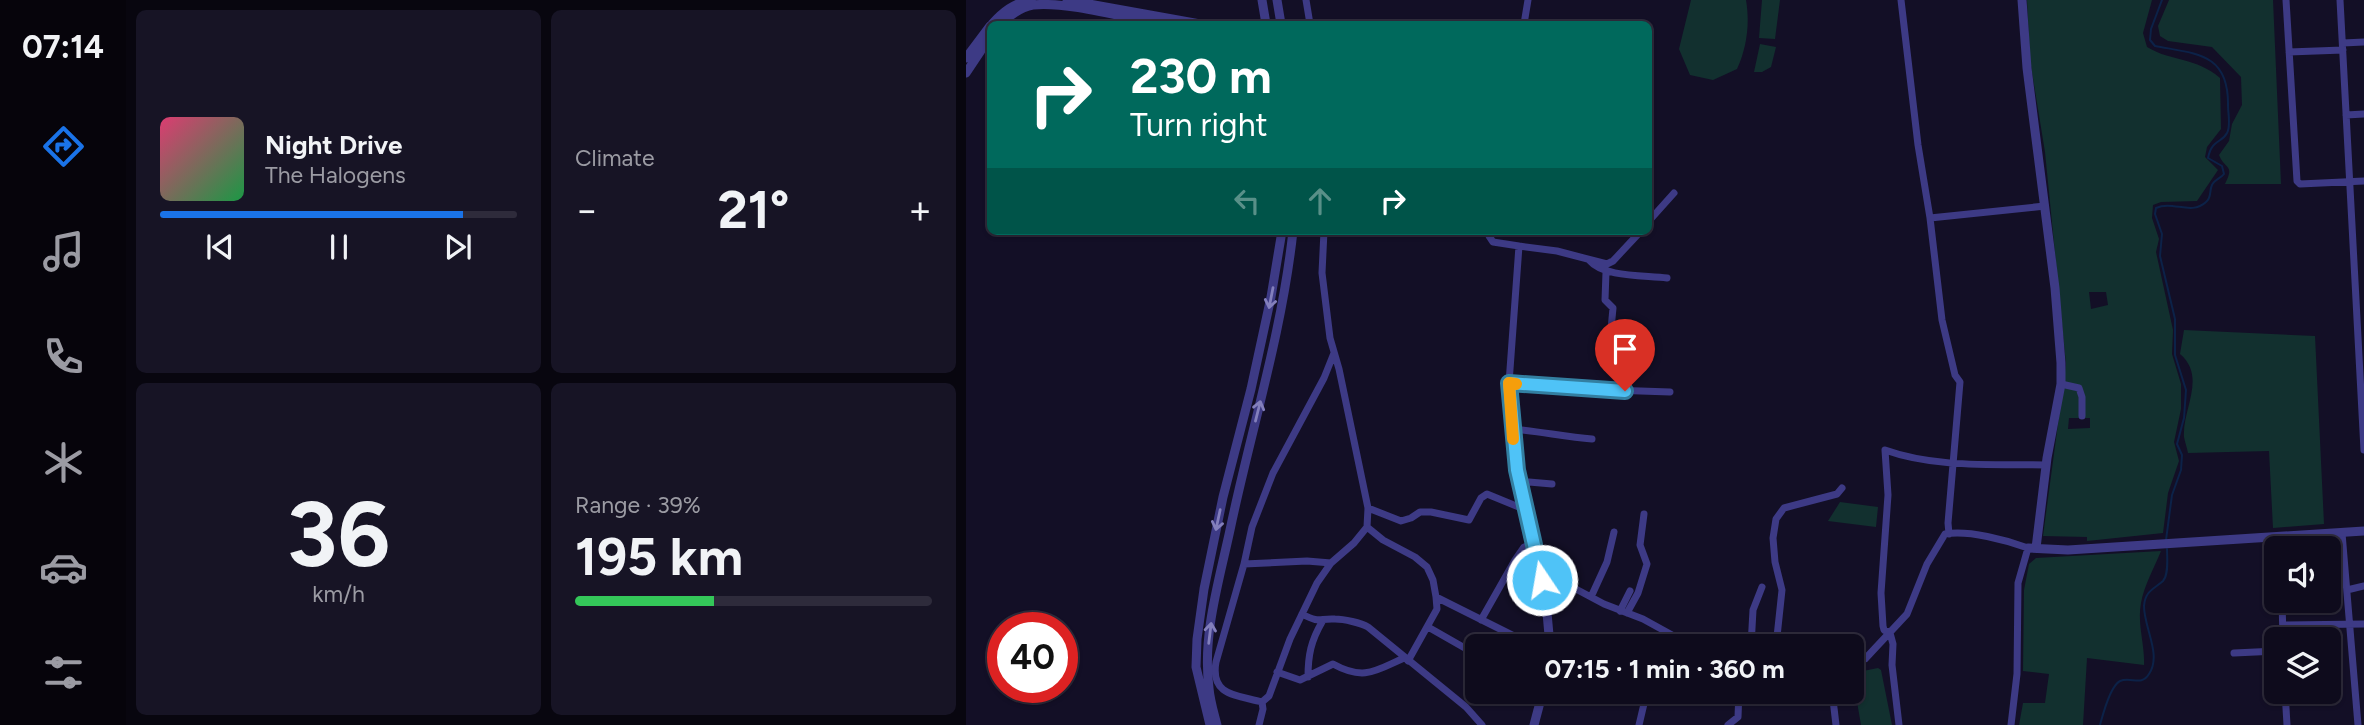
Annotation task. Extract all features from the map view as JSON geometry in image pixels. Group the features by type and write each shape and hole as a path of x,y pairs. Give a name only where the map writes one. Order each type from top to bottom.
{"street":[{"path":"995,21 1013,6 1036,0"},
{"path":"1067,0 1183,21"},
{"path":"1262,0 1266,21"},
{"path":"1277,0 1280,21"},
{"path":"1306,0 1310,21"},
{"path":"1524,21 1528,0"},
{"path":"1901,0 1942,320 1955,375 1960,382 1949,534"},
{"path":"2011,725 2017,674 2018,583 2032,548 2061,384 2055,288 2027,68 2022,0"},
{"path":"2286,0 2297,181 2300,184 2364,181"},
{"path":"2340,0 2361,335 2364,450"},
{"path":"1003,21 1032,5 1084,9 1144,21"},
{"path":"966,58 987,30"},
{"path":"2290,52 2343,47 2364,41"},
{"path":"966,73 987,42"},
{"path":"2346,116 2364,114"},
{"path":"1652,217 1674,192"},
{"path":"1930,218 2045,206"},
{"path":"1210,725 1196,667 1196,639 1223,497 1268,310 1281,235"},
{"path":"1217,725 1209,689 1208,667 1215,601 1266,380 1289,271 1293,235"},
{"path":"1262,702 1269,696 1290,639 1317,583 1331,563 1354,543 1367,527 1368,508 1330,338 1322,273 1324,235"},
{"path":"1489,235 1493,242 1556,251 1607,264 1636,235"},
{"path":"1519,246 1509,383 1512,429 1520,484 1546,602 1549,634"},
{"path":"1589,260 1606,272 1667,278"},
{"path":"1606,272 1605,300 1614,308 1611,329"},
{"path":"1262,702 1225,692 1218,685 1215,671 1252,527 1273,474 1324,378 1334,352"},
{"path":"1509,383 1670,392"},
{"path":"2061,384 2079,388 2082,392 2082,416"},
{"path":"1512,429 1592,439"},
{"path":"1890,633 1884,630 1883,626 1881,593 1888,495 1885,450 1902,456 1954,463 2046,465"},
{"path":"1520,484 1552,484"},
{"path":"1777,634 1782,590 1775,562 1773,538 1776,519 1784,508 1837,494 1842,488"},
{"path":"1368,508 1401,521 1415,517 1420,512 1469,520 1480,498 1487,494 1526,510"},
{"path":"1624,612 1638,593 1647,564 1640,545 1644,514"},
{"path":"1277,672 1300,680 1333,664 1363,675 1406,659 1428,627 1437,609 1433,580 1427,567 1367,527"},
{"path":"2295,536 2364,531"},
{"path":"1591,597 1607,562 1614,532"},
{"path":"1864,660 1907,614 1927,564 1945,534 1956,533 2013,542 2032,548 2068,550 2264,538"},
{"path":"2342,533 2358,725"},
{"path":"1481,620 1524,547 1534,544"},
{"path":"1244,564 1307,561 1331,563"},
{"path":"1542,580 1574,588 1643,619 1666,634"},
{"path":"1546,602 1559,584"},
{"path":"2347,590 2364,586"},
{"path":"1752,634 1754,610 1762,587"},
{"path":"1624,612 1630,591"},
{"path":"1436,597 1510,634"},
{"path":"2283,613 2283,625 2364,624"},
{"path":"1302,614 1322,621 1336,618 1349,622 1357,621 1382,636 1466,707 1482,725"},
{"path":"1308,677 1310,643 1322,621"},
{"path":"1428,627 1465,648"},
{"path":"1890,633 1899,725"},
{"path":"2234,653 2264,652"},
{"path":"1259,725 1262,702"},
{"path":"1534,725 1540,704"},
{"path":"1639,725 1644,704"},
{"path":"1728,725 1738,717 1738,704"},
{"path":"1834,704 1836,725"},
{"path":"2286,704 2287,725"}],"green space":[{"path":"1691,0 1746,0 1747,35 1737,69 1713,80 1690,75 1679,49"},
{"path":"1762,0 1780,0 1775,39 1759,38"},
{"path":"2027,0 2152,0 2143,33 2147,47 2202,66 2220,78 2221,129 2207,147 2205,157 2218,170 2197,201 2161,202 2153,205 2152,218 2159,239 2156,252 2173,330 2172,354 2181,384 2181,409 2174,442 2179,461 2168,493 2163,533 2087,541 2087,537 2043,536 2066,364 2045,152 2030,60","holes":["2089,292 2106,292 2108,305 2091,309","2069,418 2090,418 2090,428 2068,429"]},
{"path":"2169,0 2273,0 2281,184 2225,184 2229,170 2219,155 2229,141 2232,124 2242,105 2241,77 2212,47 2168,41 2160,36 2158,26"},
{"path":"1760,44 1776,47 1771,67 1762,72 1754,72"},
{"path":"2184,330 2315,336 2324,524 2273,528 2269,451 2188,453 2184,426 2193,383 2188,363 2180,354"},
{"path":"1840,502 1878,507 1876,527 1828,521"},
{"path":"2161,551 2141,603 2144,665 2087,658 2083,725 2019,725 2023,703 2045,703 2049,674 2023,671 2024,590 2029,564 2036,558"},
{"path":"1878,668 1881,670 1892,725 1861,725 1857,704 1864,704 1864,671"}],"waterway":[{"path":"2162,0 2151,29 2150,40 2155,46 2197,55 2216,66 2223,75 2227,89 2229,123 2227,133 2214,144 2208,158 2222,166 2224,174 2213,183 2208,200 2194,208 2162,206 2156,208 2155,214 2162,234 2160,256 2175,319 2175,355 2186,390 2184,418 2177,444 2182,455 2181,470 2172,495 2166,540"},
{"path":"2100,725 2107,701 2116,684 2124,680 2143,680 2153,667 2153,650 2144,606 2148,594 2165,578 2167,549"}],"slow traffic":[{"path":"1513,439 1509,383 1516,384"}],"route":[{"path":"1542,580 1517,470 1509,383 1625,391"}]}
